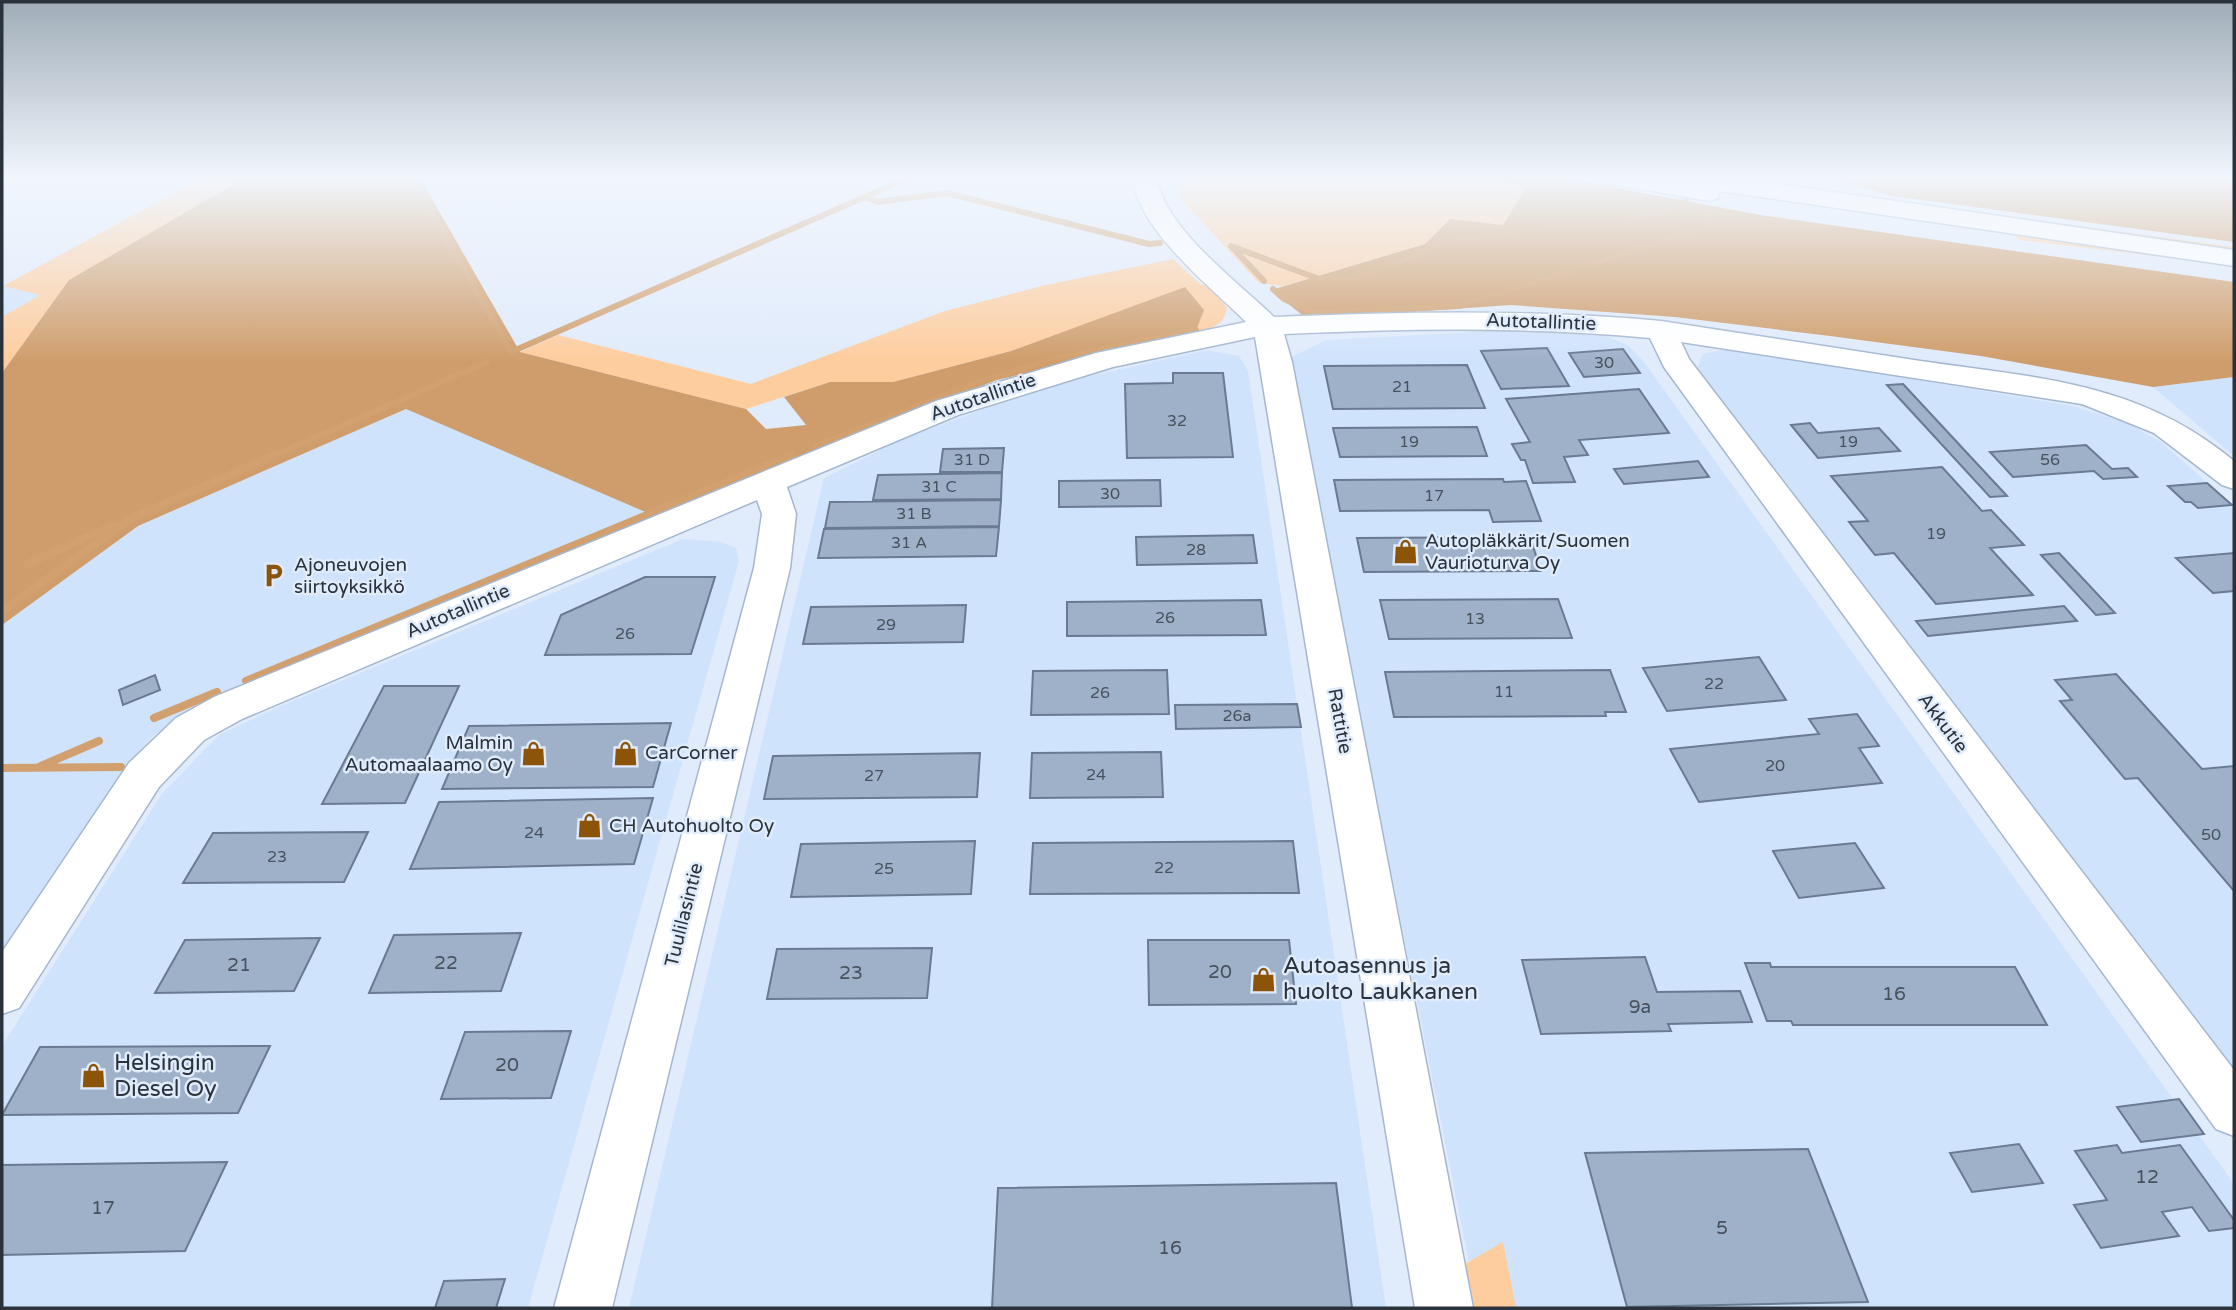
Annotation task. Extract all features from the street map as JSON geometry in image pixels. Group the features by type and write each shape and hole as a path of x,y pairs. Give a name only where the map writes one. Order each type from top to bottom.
{"street":[{"path":"1179,239 1267,326"},
{"path":"2095,239 2234,258"},
{"name":"Autotallintie","path":"2,992 144,775 190,729 228,708 947,408 1031,380 1107,359 1267,326 1436,318 1598,324 1661,330 2053,389 2095,398 2151,416 2172,428 2234,478"},
{"name":"Rattitie","path":"1267,326 1277,362 1444,1308"},
{"name":"Akkutie","path":"1661,330 1675,361 2234,1111"},
{"name":"Tuulilasintie","path":"583,1308 772,568 779,514 768,481"}],"shaded area":[{"path":"89,239 140,239 69,280 2,373 2,317 40,295 3,286"},
{"path":"140,239 455,239 520,352 746,409 766,429 806,425 784,397 830,382 893,382 1011,351 1185,287 1204,310 1195,333 997,380 856,433 657,517 406,409 138,526 2,625 2,373 69,280"},
{"path":"1218,239 1430,239 1425,244 1283,286 1259,283"},
{"path":"1430,239 1931,239 2234,282 2234,377 2153,387 1981,356 1830,336 1675,317 1511,305 1307,319 1271,290 1425,244"},
{"path":"2043,239 2132,249 2164,257 2020,240"},
{"path":"2143,239 2176,239 2234,247 2234,253"},
{"path":"1173,259 1199,283 1213,289 1227,308 1223,319 1216,326 1195,333 1185,288 1011,351 893,382 830,382 746,409 520,352 558,335 751,384 942,312 1046,285"},
{"path":"3,286 41,295 2,317"},
{"path":"1494,331 1605,335 1629,346 1644,362 2234,1184 2234,1308 1478,1308 1289,358 1327,340"},
{"path":"1728,349 2073,406 2129,424 2161,442 2234,506 2234,1068 1697,368 1703,354"},
{"path":"1207,350 1239,356 1248,371 1386,1308 629,1308 824,478 901,440 983,409 1072,380"},
{"path":"2234,377 2234,456 2153,387"},
{"name":"Ajoneuvojen siirtoyksikkö","path":"406,409 657,517 218,695 183,715 153,736 129,763 2,952 2,625 138,526"},
{"path":"683,539 721,542 736,548 739,561 528,1308 2,1308 2,1046 162,794 219,735 278,707"},
{"path":"1503,1242 1516,1308 1465,1308 1458,1268"}],"building":[{"path":"1547,348 1569,386 1501,389 1481,351"},
{"path":"1623,349 1640,373 1584,377 1569,353"},
{"path":"1467,365 1485,408 1333,409 1324,366"},
{"path":"1173,373 1223,373 1233,457 1127,458 1125,384 1173,383"},
{"path":"1903,384 2007,496 1990,497 1887,385"},
{"path":"1639,389 1669,433 1579,440 1588,455 1564,457 1575,482 1533,483 1525,460 1521,460 1512,444 1530,442 1506,399"},
{"path":"1810,423 1818,433 1879,428 1900,451 1818,458 1791,425"},
{"path":"1477,427 1487,456 1340,457 1333,428"},
{"path":"2086,445 2112,469 2128,468 2137,477 2103,479 2094,471 2013,477 1990,452"},
{"path":"1004,448 1002,472 940,472 943,449"},
{"path":"1698,461 1709,477 1624,484 1614,469"},
{"path":"1942,467 1982,511 1991,510 2024,545 1990,548 2033,595 1936,604 1894,553 1875,555 1849,522 1868,521 1831,476"},
{"path":"1002,473 1001,499 873,500 878,475"},
{"path":"1503,479 1504,482 1526,481 1541,521 1493,522 1489,510 1340,511 1334,480"},
{"path":"1160,480 1161,506 1059,507 1059,481"},
{"path":"2207,483 2232,505 2198,508 2191,502 2185,502 2168,486"},
{"path":"1001,500 999,526 825,528 830,502"},
{"path":"999,527 996,556 818,558 824,529"},
{"path":"1253,535 1257,563 1137,565 1136,537"},
{"path":"1530,537 1541,571 1364,572 1357,538"},
{"path":"2059,553 2115,613 2096,615 2041,555"},
{"path":"2234,553 2234,591 2213,593 2176,558"},
{"path":"645,577 715,577 691,654 545,655 561,615"},
{"path":"1558,599 1572,638 1389,639 1380,600"},
{"path":"1261,600 1266,635 1067,636 1067,602"},
{"path":"966,605 963,642 803,644 811,607"},
{"path":"2064,606 2077,621 1928,636 1916,621"},
{"path":"1759,657 1786,700 1667,711 1643,668"},
{"path":"1167,670 1169,714 1031,715 1033,671"},
{"path":"1610,670 1626,712 1605,712 1606,716 1394,717 1385,672"},
{"path":"2116,674 2202,769 2234,766 2234,891 2138,778 2125,779 2060,701 2072,700 2055,680"},
{"path":"155,675 160,690 123,705 119,690"},
{"path":"384,686 459,686 405,803 322,804"},
{"path":"1297,704 1301,727 1176,729 1175,705"},
{"path":"1857,714 1879,746 1859,748 1882,783 1699,802 1670,749 1819,734 1809,719"},
{"path":"671,723 653,787 442,789 469,726"},
{"path":"1161,752 1163,797 1030,798 1032,753"},
{"path":"980,753 977,797 764,799 773,756"},
{"path":"653,798 634,864 410,869 439,802"},
{"path":"368,832 344,882 183,883 213,833"},
{"path":"975,841 971,894 791,897 801,844"},
{"path":"1293,841 1299,893 1030,894 1033,843"},
{"path":"1855,843 1884,888 1799,898 1773,851"},
{"path":"521,933 501,991 369,993 394,935"},
{"path":"320,938 294,991 155,993 185,940"},
{"path":"1148,940 1289,940 1296,1004 1149,1005"},
{"path":"932,948 927,998 767,999 777,949"},
{"path":"1645,957 1657,992 1740,991 1752,1022 1668,1024 1671,1031 1541,1034 1522,960"},
{"path":"1745,963 1770,963 1771,967 2015,967 2047,1025 1793,1025 1791,1021 1767,1021"},
{"path":"571,1031 551,1098 441,1099 465,1032"},
{"path":"270,1046 238,1113 2,1115 40,1047"},
{"path":"2179,1099 2204,1134 2141,1142 2117,1107"},
{"path":"2019,1144 2043,1183 1972,1192 1950,1153"},
{"path":"2117,1145 2122,1153 2180,1145 2234,1220 2234,1228 2209,1231 2192,1207 2162,1212 2179,1236 2101,1248 2074,1205 2107,1200 2075,1151"},
{"path":"1808,1149 1868,1302 1627,1307 1585,1153"},
{"path":"227,1162 185,1251 2,1255 2,1165"},
{"path":"1336,1183 1352,1308 992,1308 998,1188"},
{"path":"505,1279 496,1308 435,1308 444,1281"}],"waterway":[{"path":"446,239 511,352 769,239"},
{"path":"1130,239 1149,244 1160,243"},
{"path":"1264,281 1231,246 1319,279 1355,278 1416,256 1436,244 1468,239"},
{"path":"1273,289 1284,299 1316,313 1460,306 1670,239"},
{"path":"816,446 984,380 1054,359 1196,330"},
{"path":"271,457 487,362"},
{"path":"2,611 132,518 275,455"},
{"path":"246,681 792,455"},
{"path":"788,457 793,455"},
{"path":"27,564 114,525"},
{"path":"154,718 217,692"},
{"path":"41,766 99,741"},
{"path":"2,768 121,767"}],"place":[{"name":"Autopläkkärit/Suomen Vaurioturva Oy","path":"1405,552"},
{"name":"Ajoneuvojen siirtoyksikkö","path":"274,576"},
{"name":"CarCorner","path":"625,753"},
{"name":"Malmin Automaalaamo Oy","path":"533,754"},
{"name":"CH Autohuolto Oy","path":"589,826"},
{"name":"Autoasennus ja huolto Laukkanen","path":"1263,979"},
{"name":"Helsingin Diesel Oy","path":"94,1076"}]}
